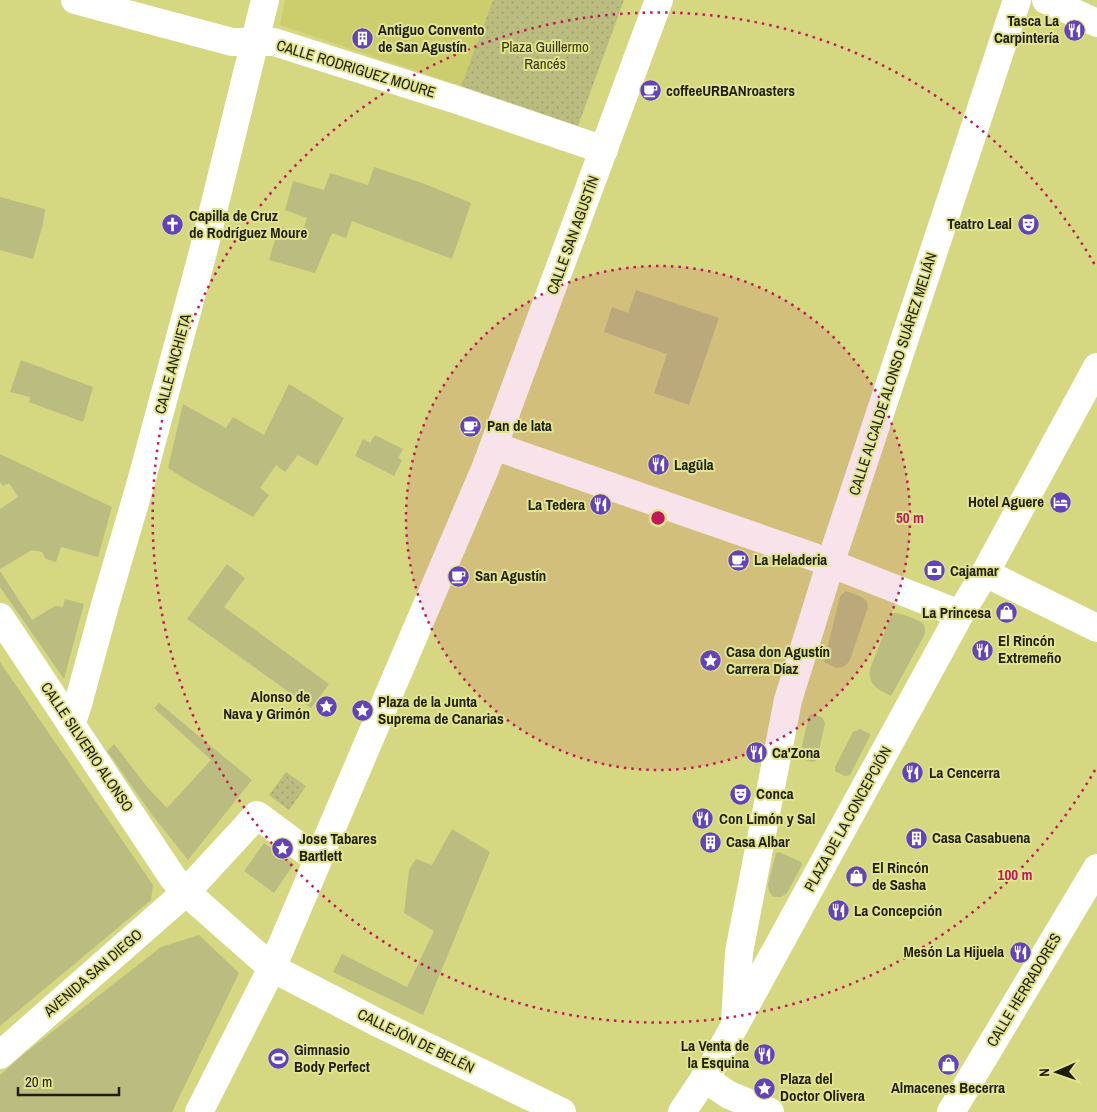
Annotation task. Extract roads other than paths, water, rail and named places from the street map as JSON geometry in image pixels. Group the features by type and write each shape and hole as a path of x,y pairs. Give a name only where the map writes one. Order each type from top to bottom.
{"street":[{"name":"CALLE RODRIGUEZ MOURE","path":"75,0 232,42 274,42 457,100 604,150"},
{"name":"CALLE ANCHIETA","path":"71,725 144,472 202,252 265,0"},
{"name":"CALLE SAN AGUSTÍN","path":"199,1112 272,968 490,458 659,0"},
{"name":"CALLE ALCALDE ALONSO SUÁREZ MELIÁN","path":"827,557 1017,0"},
{"path":"1046,0 1097,23"},
{"name":"PLAZA DE LA CONCEPCIÓN","path":"682,1112 712,1067 1097,367"},
{"path":"490,458 827,557 960,614"},
{"name":"PLAZA DE LA CONCEPCIÓN","path":"735,1024 739,952 788,700 827,557"},
{"path":"985,573 1097,628"},
{"name":"CALLE SILVERIO ALONSO","path":"0,617 180,885 272,968"},
{"name":"AVENIDA SAN DIEGO","path":"0,1055 257,815 318,860"},
{"name":"CALLE HERRADORES","path":"951,1112 1097,868"},
{"name":"CALLEJÓN DE BELÉN","path":"272,968 382,1025 562,1112"},
{"path":"704,1078 729,1095 770,1112"}],"place":[{"name":"Tasca La Carpintería","path":"1075,30"},
{"name":"Antiguo Convento de San Agustín","path":"362,39"},
{"name":"coffeeURBANroasters","path":"650,91"},
{"name":"Teatro Leal","path":"1028,224"},
{"name":"Capilla de Cruz de Rodríguez Moure","path":"173,225"},
{"name":"Pan de lata","path":"471,426"},
{"name":"Lagūla","path":"658,465"},
{"name":"Hotel Aguere","path":"1060,502"},
{"name":"La Tedera","path":"601,505"},
{"name":"La Heladeria","path":"738,560"},
{"name":"Cajamar","path":"934,571"},
{"name":"San Agustín","path":"459,576"},
{"name":"La Princesa","path":"1007,613"},
{"name":"El Rincón Extremeño","path":"982,650"},
{"name":"Casa don Agustín Carrera Díaz","path":"710,661"},
{"name":"Alonso de Nava y Grimón","path":"326,706"},
{"name":"Plaza de la Junta Suprema de Canarias","path":"362,711"},
{"name":"Ca'Zona","path":"756,753"},
{"name":"La Cencerra","path":"913,773"},
{"name":"Conca","path":"740,794"},
{"name":"Con Limón y Sal","path":"703,819"},
{"name":"Casa Casabuena","path":"916,838"},
{"name":"Casa Albar","path":"710,842"},
{"name":"Jose Tabares Bartlett","path":"283,848"},
{"name":"El Rincón de Sasha","path":"856,877"},
{"name":"La Concepción","path":"838,911"},
{"name":"Mesón La Hijuela","path":"1020,952"},
{"name":"La Venta de la Esquina","path":"765,1055"},
{"name":"Gimnasio Body Perfect","path":"278,1059"},
{"name":"Almacenes Becerra","path":"948,1065"},
{"name":"Plaza del Doctor Olivera","path":"764,1088"}],"park label":[{"name":"Plaza Guillermo Rancés","path":"545,56"}]}
